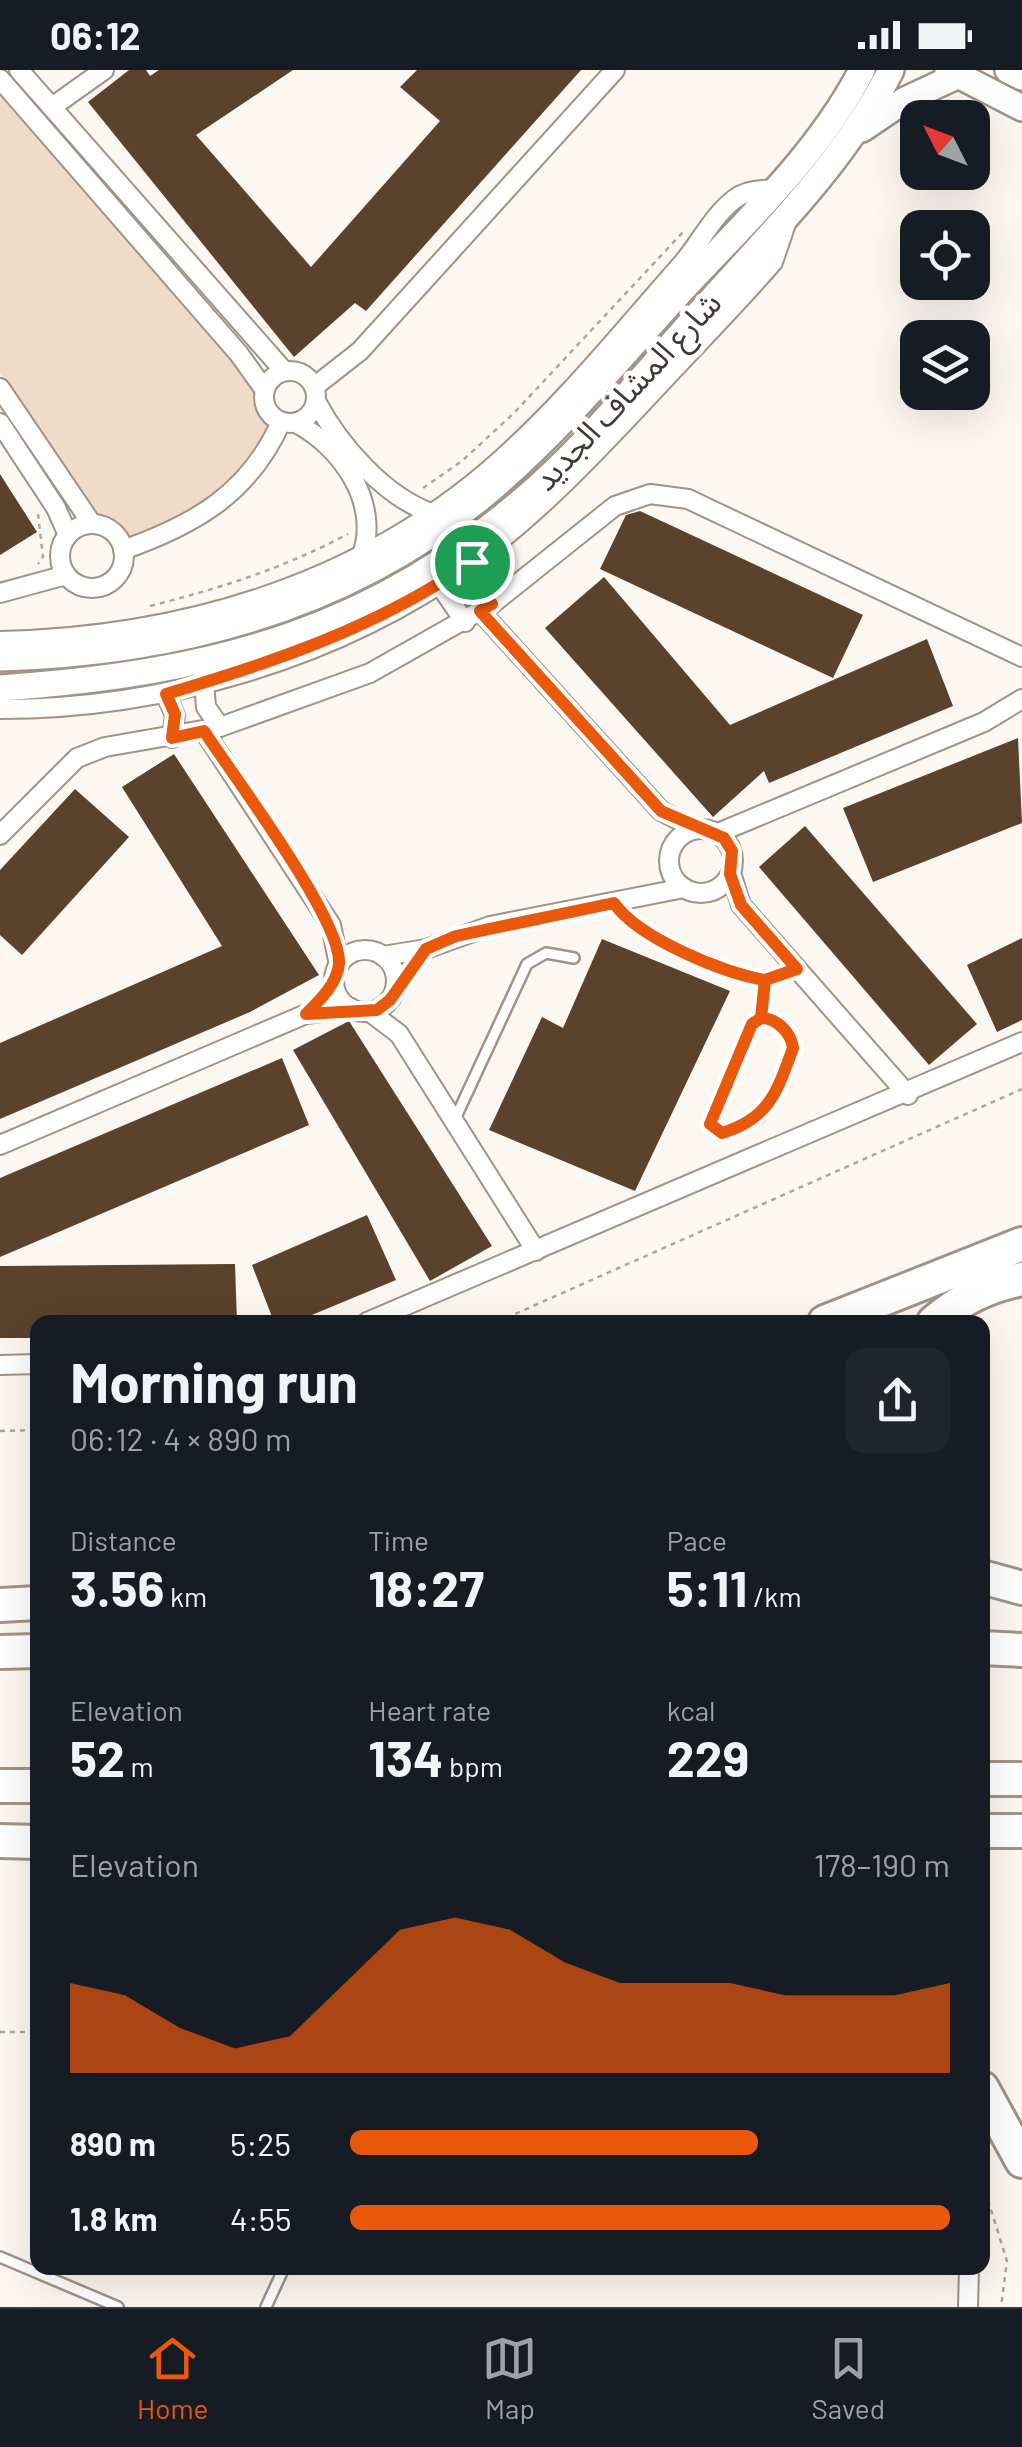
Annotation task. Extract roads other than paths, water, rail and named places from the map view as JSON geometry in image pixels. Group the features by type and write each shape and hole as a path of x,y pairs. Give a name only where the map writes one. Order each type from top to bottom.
{"highway":[{"path":"843,1315 1022,1240"},
{"path":"942,1315 958,1302 994,1284 1022,1279"},
{"path":"990,1579 1022,1588"},
{"path":"0,1605 30,1603"},
{"path":"990,1648 1022,1650"},
{"path":"0,1652 30,1652"},
{"path":"990,1778 1022,1779"},
{"path":"0,1786 30,1786"},
{"path":"990,1832 1022,1831"},
{"path":"0,1841 30,1842"},
{"path":"990,2103 1022,2161"}],"street":[{"path":"20,70 284,371 302,374 334,430 404,501 431,514"},
{"path":"52,107 104,70"},
{"path":"123,550 174,532 212,511 248,476 289,423 309,415 315,394 360,351 616,70"},
{"name":"شارع المشاف الجديد","path":"0,688 146,675 224,658 330,620 430,568 488,528 543,482 788,214 854,134 891,70"},
{"path":"1008,70 1022,77"},
{"path":"854,134 953,73 1022,108"},
{"name":"شارع المشاف الجديد","path":"0,658 90,654 219,630 307,601 401,553 490,490 541,443 775,188 851,77"},
{"path":"0,79 240,354 264,389 268,413 321,438 338,457 360,493 368,524 362,555"},
{"path":"0,641 106,635 154,627 267,597 362,555 431,514 518,443 740,196 775,188"},
{"path":"0,710 100,704 166,694 334,638 439,584 472,562 578,472 764,272 780,249 788,214"},
{"path":"264,389 284,371"},
{"path":"0,388 92,524 112,532 123,550 120,571 105,586 84,587 66,575 60,555 68,535 92,524"},
{"path":"0,423 50,499 68,535"},
{"path":"0,835 77,758 105,747 212,729 370,673 479,612 615,506 632,498 670,495 1022,657"},
{"path":"472,562 479,612"},
{"path":"0,592 32,587 66,575"},
{"path":"439,584 479,612 661,811 696,829 718,833 752,822 1001,714 1022,700"},
{"path":"204,683 212,729 331,925 337,994 398,1034 536,1251"},
{"path":"166,694 175,714 172,738"},
{"path":"661,811 670,859 684,888"},
{"path":"752,822 732,851 730,874 741,905 908,1094"},
{"path":"645,892 670,859 680,836 696,829"},
{"path":"718,833 732,851"},
{"path":"708,892 730,874"},
{"path":"306,1014 350,954 426,949 490,926 614,903 645,892 684,888 708,892 741,905"},
{"path":"331,925 392,966 398,1034"},
{"path":"0,1145 306,1014 384,1006 426,949"},
{"path":"384,1315 1022,1042"},
{"path":"0,1365 30,1364"},
{"path":"968,2307 969,2275"}],"lane":[{"path":"614,903 630,922 651,936 765,980 797,969"},
{"path":"454,1121 527,964 546,953 574,958"},
{"path":"761,1018 765,980"},
{"path":"761,1018 771,1019 790,1036 792,1052 760,1116 717,1132 710,1124 712,1114 752,1024 761,1018"},
{"path":"0,2257 30,2270"},
{"path":"42,2275 118,2307"},
{"path":"266,2307 281,2275"}]}
